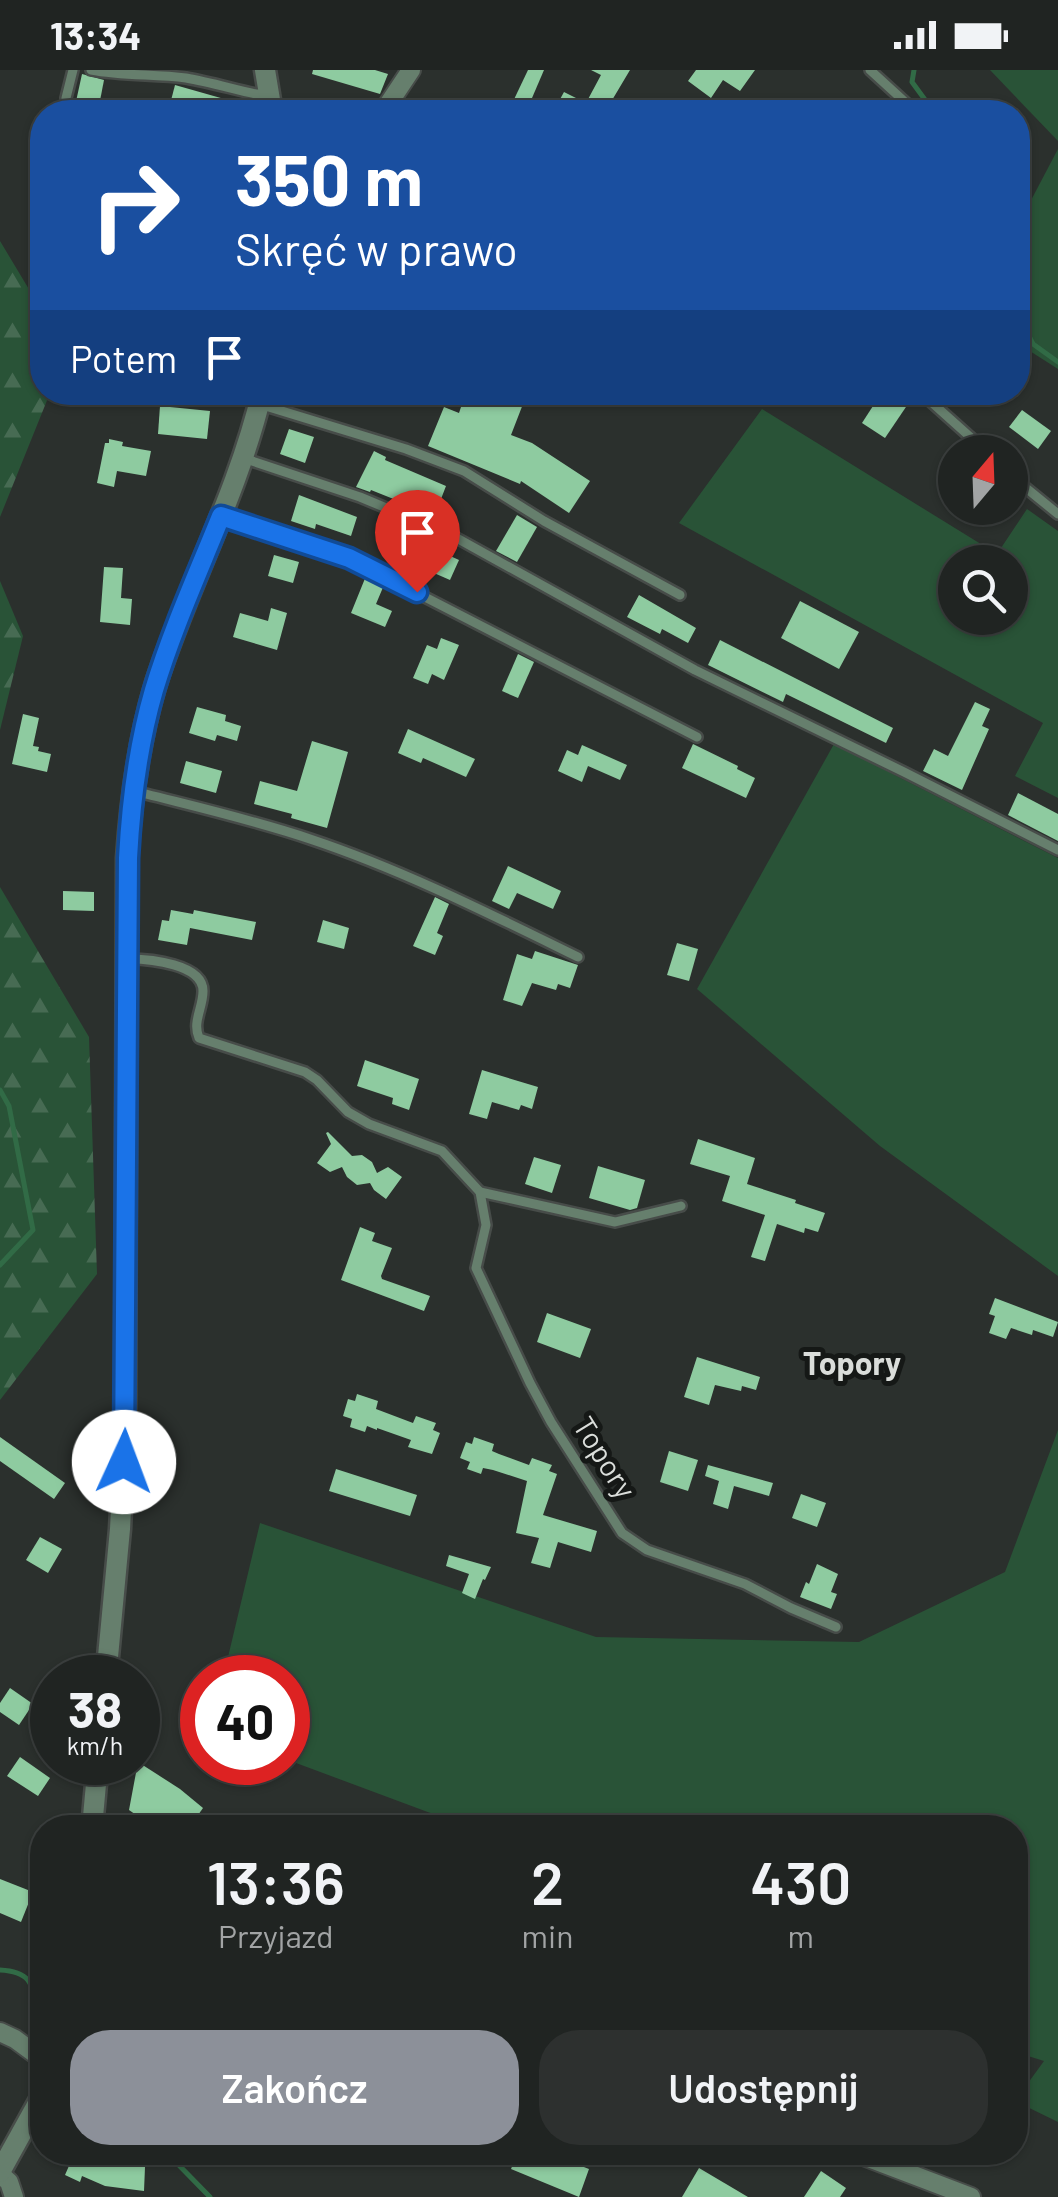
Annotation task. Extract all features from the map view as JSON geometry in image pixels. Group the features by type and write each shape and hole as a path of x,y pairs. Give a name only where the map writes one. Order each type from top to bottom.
{"street":[{"path":"265,70 270,100"},
{"path":"391,100 411,70"},
{"path":"108,1655 125,1433 128,858 133,794 156,684 243,458 259,405"},
{"path":"93,1815 96,1785"},
{"path":"0,2032 30,2050"},
{"path":"14,2197 9,2182 0,2173 30,2123"},
{"path":"887,2165 971,2197"}],"lane":[{"path":"66,98 72,70"},
{"path":"91,70 188,78 256,94 266,100"},
{"path":"870,70 903,100"},
{"path":"281,405 464,472 680,595"},
{"path":"934,405 967,435"},
{"path":"243,458 360,498 453,536 695,670 1058,850"},
{"path":"1028,489 1058,514"},
{"path":"221,516 349,558 697,737"},
{"path":"133,794 146,794 308,838 444,891 578,957"},
{"path":"127,959 172,965 198,976 203,990 196,1024 200,1038 305,1072 348,1112 369,1124 442,1150 480,1192 615,1222 680,1206"},
{"name":"Topory","path":"480,1192 486,1225 476,1268 551,1422 622,1534 648,1550 745,1584 836,1627"}],"green space":[{"path":"990,70 1058,70 1058,141 1030,112 1030,100 1019,100"},
{"path":"1058,149 1058,369 1030,351 1030,202"},
{"path":"0,241 30,291 30,405 45,405 0,517"},
{"path":"762,409 938,518 938,525 950,525 982,545 938,545 938,635 1028,635 1028,545 1003,545 1016,525 1028,525 1028,510 1058,531 1058,798 1015,776 1043,723 679,523"},
{"path":"0,581 23,636 0,730"},
{"path":"834,744 1058,858 1058,1276 880,1146 697,989"},
{"path":"0,887 89,1037 97,1274 0,1400"},
{"path":"1058,1430 1058,2122 1028,2107 1028,2083 1044,2061 1028,2056 1028,1815 436,1815 310,1768 310,1655 228,1655 260,1523 596,1637 859,1642 1005,1572"}],"building":[{"path":"313,70 375,70 388,74 380,94 312,74"},
{"path":"528,70 544,70 531,100 514,100"},
{"path":"591,70 630,70 612,100 588,100 601,75"},
{"path":"696,70 755,70 740,91 723,80 711,98 688,81"},
{"path":"82,74 104,80 100,100 76,100"},
{"path":"175,85 228,100 171,100"},
{"path":"564,92 580,100 560,100"},
{"path":"462,405 523,405 511,435 532,443 590,481 569,513 521,481 520,484 428,446 444,407 459,413"},
{"path":"874,405 907,405 885,438 862,423"},
{"path":"160,406 210,411 207,439 158,434"},
{"path":"1022,410 1051,431 1038,449 1028,441 1028,435 1020,435 1009,427"},
{"path":"289,429 314,437 305,463 280,454"},
{"path":"109,439 123,442 122,446 151,451 146,476 117,471 114,487 97,483"},
{"path":"374,451 385,460 446,486 441,499 417,490 411,506 356,487"},
{"path":"299,495 357,517 351,536 316,524 315,529 291,521"},
{"path":"517,515 537,527 517,562 496,551"},
{"path":"437,550 459,560 450,580 427,570"},
{"path":"274,555 299,562 293,583 268,576"},
{"path":"104,567 123,568 121,598 132,599 130,625 100,622"},
{"path":"366,576 384,585 376,604 392,611 385,627 351,613"},
{"path":"639,595 696,628 688,643 627,617"},
{"path":"800,601 859,632 839,669 781,638"},
{"path":"271,608 287,613 277,650 233,637 240,613 268,621"},
{"path":"441,638 459,645 444,680 432,674 428,684 413,678 427,645 437,649"},
{"path":"720,640 893,728 886,743 786,694 783,702 708,665"},
{"path":"518,654 534,662 518,698 502,691"},
{"path":"975,702 990,709 982,726 989,729 962,790 923,771 934,749 948,756"},
{"path":"197,707 226,715 225,721 241,726 237,741 217,735 215,741 189,733"},
{"path":"23,714 39,718 33,746 51,754 47,772 12,764"},
{"path":"408,729 475,759 466,777 423,758 421,763 398,753"},
{"path":"312,741 348,752 327,828 254,804 260,781 297,791"},
{"path":"693,744 755,778 746,798 682,768"},
{"path":"582,745 627,765 620,780 588,766 582,782 558,771 567,750 578,755"},
{"path":"186,761 222,771 216,793 180,783"},
{"path":"1018,793 1058,814 1058,841 1008,815"},
{"path":"508,866 561,891 553,909 517,893 509,909 492,901"},
{"path":"63,891 94,892 94,911 63,910"},
{"path":"435,897 449,904 437,933 443,936 435,955 413,946"},
{"path":"171,910 193,914 194,910 256,922 252,940 190,928 187,945 158,940 162,920 169,921"},
{"path":"323,920 349,928 344,949 317,942"},
{"path":"677,943 698,949 689,981 667,975"},
{"path":"535,951 578,965 570,988 558,984 556,990 532,983 522,1006 503,1000 517,954 532,959"},
{"path":"365,1060 419,1079 409,1110 392,1104 393,1098 357,1086"},
{"path":"482,1070 538,1087 532,1109 521,1105 519,1110 492,1102 487,1119 469,1114"},
{"path":"328,1132 352,1156 362,1155 372,1162 377,1173 388,1167 402,1177 386,1199 370,1183 357,1185 342,1167 330,1172 317,1163 331,1144"},
{"path":"698,1139 755,1158 747,1184 825,1213 818,1232 805,1228 804,1233 777,1224 765,1261 751,1257 765,1215 722,1201 730,1176 690,1164"},
{"path":"534,1157 561,1165 552,1193 525,1184"},
{"path":"598,1166 645,1180 637,1208 630,1210 589,1198"},
{"path":"360,1227 375,1233 372,1241 392,1248 382,1279 430,1296 424,1311 341,1280"},
{"path":"995,1298 1058,1322 1053,1337 1011,1328 1006,1339 989,1333 995,1316 989,1314"},
{"path":"547,1313 591,1329 580,1358 537,1342"},
{"path":"697,1357 760,1377 756,1390 715,1385 709,1405 684,1397"},
{"path":"357,1394 378,1401 376,1409 413,1423 416,1416 436,1423 433,1430 440,1433 432,1454 408,1447 411,1440 377,1428 367,1426 365,1432 350,1427 352,1419 343,1416 348,1399 355,1401"},
{"path":"0,1437 65,1483 54,1499 0,1461"},
{"path":"474,1437 494,1444 492,1451 529,1465 532,1458 552,1465 549,1471 557,1474 543,1515 597,1531 591,1552 558,1542 550,1568 531,1563 539,1538 516,1533 527,1481 483,1468 481,1474 467,1469 470,1462 460,1458 466,1442 472,1444"},
{"path":"669,1451 698,1460 688,1491 660,1482"},
{"path":"708,1465 773,1483 769,1496 734,1486 728,1509 713,1504 719,1481 705,1476"},
{"path":"336,1469 417,1495 410,1516 329,1491"},
{"path":"801,1494 826,1503 817,1527 792,1518"},
{"path":"40,1537 62,1549 48,1573 26,1560"},
{"path":"449,1555 491,1567 475,1599 462,1593 469,1574 446,1566"},
{"path":"817,1564 838,1574 831,1592 837,1594 831,1609 800,1597"},
{"path":"10,1688 30,1702 30,1708 19,1725 0,1712 0,1703"},
{"path":"20,1757 30,1764 30,1785 45,1785 38,1796 7,1776"},
{"path":"160,1776 203,1808 198,1815 136,1815 129,1810 134,1785 160,1785"},
{"path":"0,1879 30,1891 21,1922 0,1913"},
{"path":"69,2165 140,2165 145,2167 144,2191 105,2186 82,2176 80,2182 65,2175"},
{"path":"513,2165 579,2165 589,2169 579,2197 511,2169"},
{"path":"699,2168 748,2197 682,2197"},
{"path":"821,2171 846,2188 840,2197 804,2197"}],"waterway":[{"path":"914,70 912,82 925,100"},
{"path":"1030,338 1058,362"},
{"path":"0,1090 9,1106 33,1230 0,1265"},
{"path":"0,1970 14,1972 30,1983"},
{"path":"179,2165 210,2197"}],"district":[{"name":"Topory","path":"852,1364"}],"route":[{"path":"124,1462 130,814 138,758 162,664 221,516 349,558 417,592"}]}
